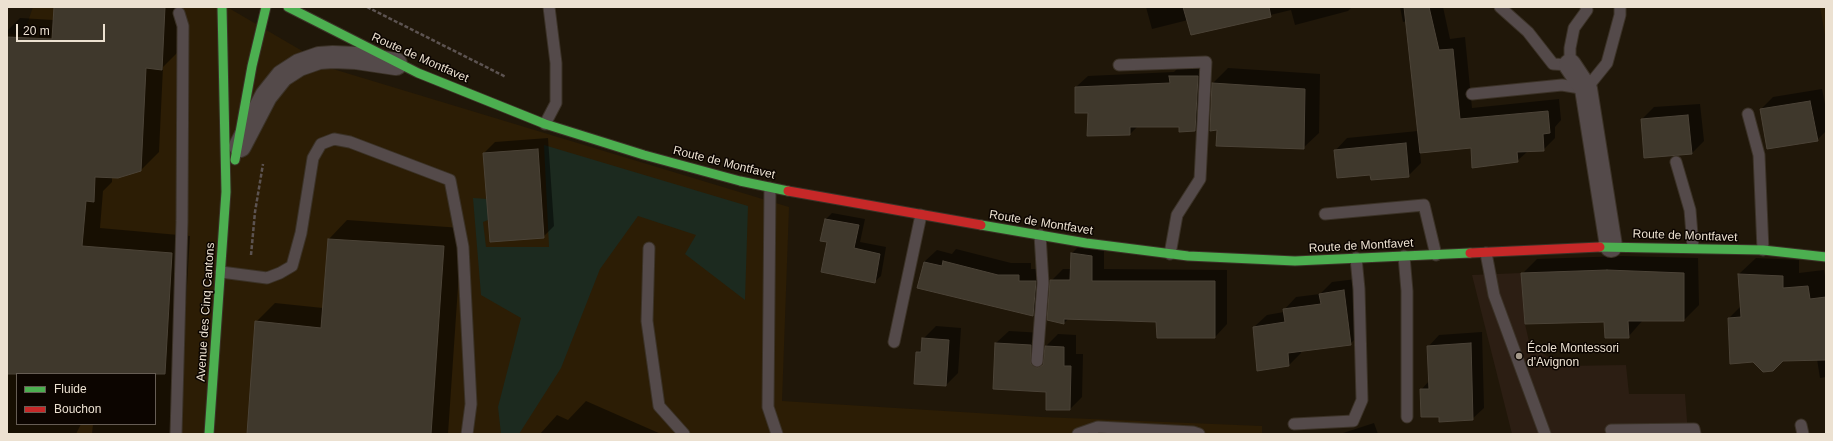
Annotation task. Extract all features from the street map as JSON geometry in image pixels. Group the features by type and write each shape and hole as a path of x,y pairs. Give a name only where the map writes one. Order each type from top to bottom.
{"street":[{"path":"222,7 226,192"},
{"path":"226,192 236,155 252,66 266,7"},
{"name":"Route de Montfavet","path":"288,7 399,64 545,124 644,155 770,188 809,196 1086,243 1170,254 1233,259 1295,261 1612,246 1763,250 1826,257"},
{"path":"236,155 266,96 282,76 299,65 319,58 333,57 356,58 399,64"},
{"path":"1570,65 1586,89 1612,246"},
{"name":"Avenue des Cinq Cantons","path":"209,434 226,192"}],"lane":[{"path":"545,124 556,103 556,64 548,7"},
{"path":"1500,7 1528,32 1553,64 1570,65 1570,48 1574,28 1586,10 1586,7"},
{"path":"1472,94 1562,84 1586,89 1607,63 1620,15 1620,7"},
{"path":"176,434 182,221 183,26 179,13"},
{"path":"1119,64 1206,62 1200,179 1177,215 1170,254"},
{"path":"1748,114 1759,156 1763,250"},
{"path":"221,272 267,278 292,266 301,233 313,158 321,144 334,139 350,142 450,180 463,247 471,404 467,434"},
{"path":"1676,162 1690,210 1693,247"},
{"path":"770,188 768,407 777,434"},
{"path":"1325,214 1424,205 1436,255"},
{"path":"894,342 921,215"},
{"path":"1037,361 1043,283 1040,235"},
{"path":"649,248 646,320 659,406 684,434"},
{"path":"1486,252 1494,295 1545,434"},
{"path":"1404,256 1407,291 1407,417"},
{"path":"1294,424 1353,421 1362,400 1359,289 1356,258"},
{"path":"1078,434 1098,427 1193,432 1199,434"},
{"path":"1611,430 1694,429 1695,434"}],"path":[{"path":"249,275 255,212 264,159"}],"shaded area":[{"path":"33,7 227,7 333,69 789,207 782,401 1042,417 1262,426 1262,434 7,434 7,33 23,36"},
{"path":"1820,7 1826,7 1826,41"},
{"name":"École Montessori d'Avignon","path":"1521,273 1525,324 1530,346 1564,366 1626,365 1629,394 1685,394 1688,434 1512,434 1472,275"}],"green space":[{"path":"544,145 748,206 745,300 685,254 696,235 638,216 600,269 561,368 519,434 501,434 498,407 521,318 481,295 473,198 502,200 511,211 483,222 486,247 549,247"}],"building":[{"path":"54,7 165,7 162,70 146,68 141,171 118,178 95,177 94,202 86,201 82,246 172,253 165,374 7,374 7,37 52,39"},
{"path":"1183,7 1269,7 1271,17 1191,35"},
{"path":"1404,7 1429,7 1439,50 1453,49 1460,119 1548,111 1550,133 1543,134 1544,151 1517,152 1518,162 1472,168 1471,148 1420,153"},
{"path":"1169,76 1198,76 1195,131 1179,132 1179,127 1130,127 1130,135 1087,136 1088,113 1075,113 1075,87 1170,83"},
{"path":"1212,83 1305,89 1304,149 1216,146 1217,130 1210,131"},
{"path":"1810,101 1818,141 1767,149 1760,109"},
{"path":"1688,115 1692,154 1644,158 1641,119"},
{"path":"1406,143 1409,177 1371,180 1370,175 1337,178 1334,150"},
{"path":"538,149 544,238 490,242 483,153"},
{"path":"825,219 859,225 854,248 880,254 875,283 821,272 827,242 820,241"},
{"path":"328,239 444,246 431,434 247,434 255,321 321,328"},
{"path":"1071,253 1092,256 1092,281 1215,281 1215,338 1157,338 1156,322 1064,319 1064,324 1047,320 1050,280 1070,280"},
{"path":"943,261 998,275 1019,275 1019,281 1036,281 1033,316 917,288 924,262 942,266"},
{"path":"1607,270 1684,273 1684,321 1628,321 1629,338 1605,338 1604,322 1525,324 1521,273"},
{"path":"1738,274 1783,276 1783,288 1808,286 1810,299 1826,297 1826,360 1783,361 1773,371 1763,372 1753,362 1730,364 1728,318 1741,317"},
{"path":"1344,290 1351,345 1288,353 1289,366 1257,371 1253,327 1285,322 1283,309 1321,304 1319,294"},
{"path":"922,338 949,340 946,386 914,384 916,352 921,352"},
{"path":"995,343 1031,345 1031,364 1037,368 1043,365 1045,346 1064,347 1064,366 1071,366 1070,410 1046,410 1046,392 993,389"},
{"path":"1471,343 1473,420 1439,422 1439,417 1421,417 1420,389 1429,389 1427,346"}],"traffic: fast":[{"path":"209,434 226,192 222,7"},
{"path":"235,160 252,66 266,7"},
{"path":"288,7 418,73 545,124 644,155 740,181 788,191"},
{"path":"981,225 1086,243 1188,256 1295,261 1470,253"},
{"path":"1600,247 1763,250 1826,257"}],"traffic: jam":[{"path":"788,191 981,225"},
{"path":"1470,253 1600,247"}],"place":[{"name":"École Montessori d'Avignon","path":"1519,356"}]}
